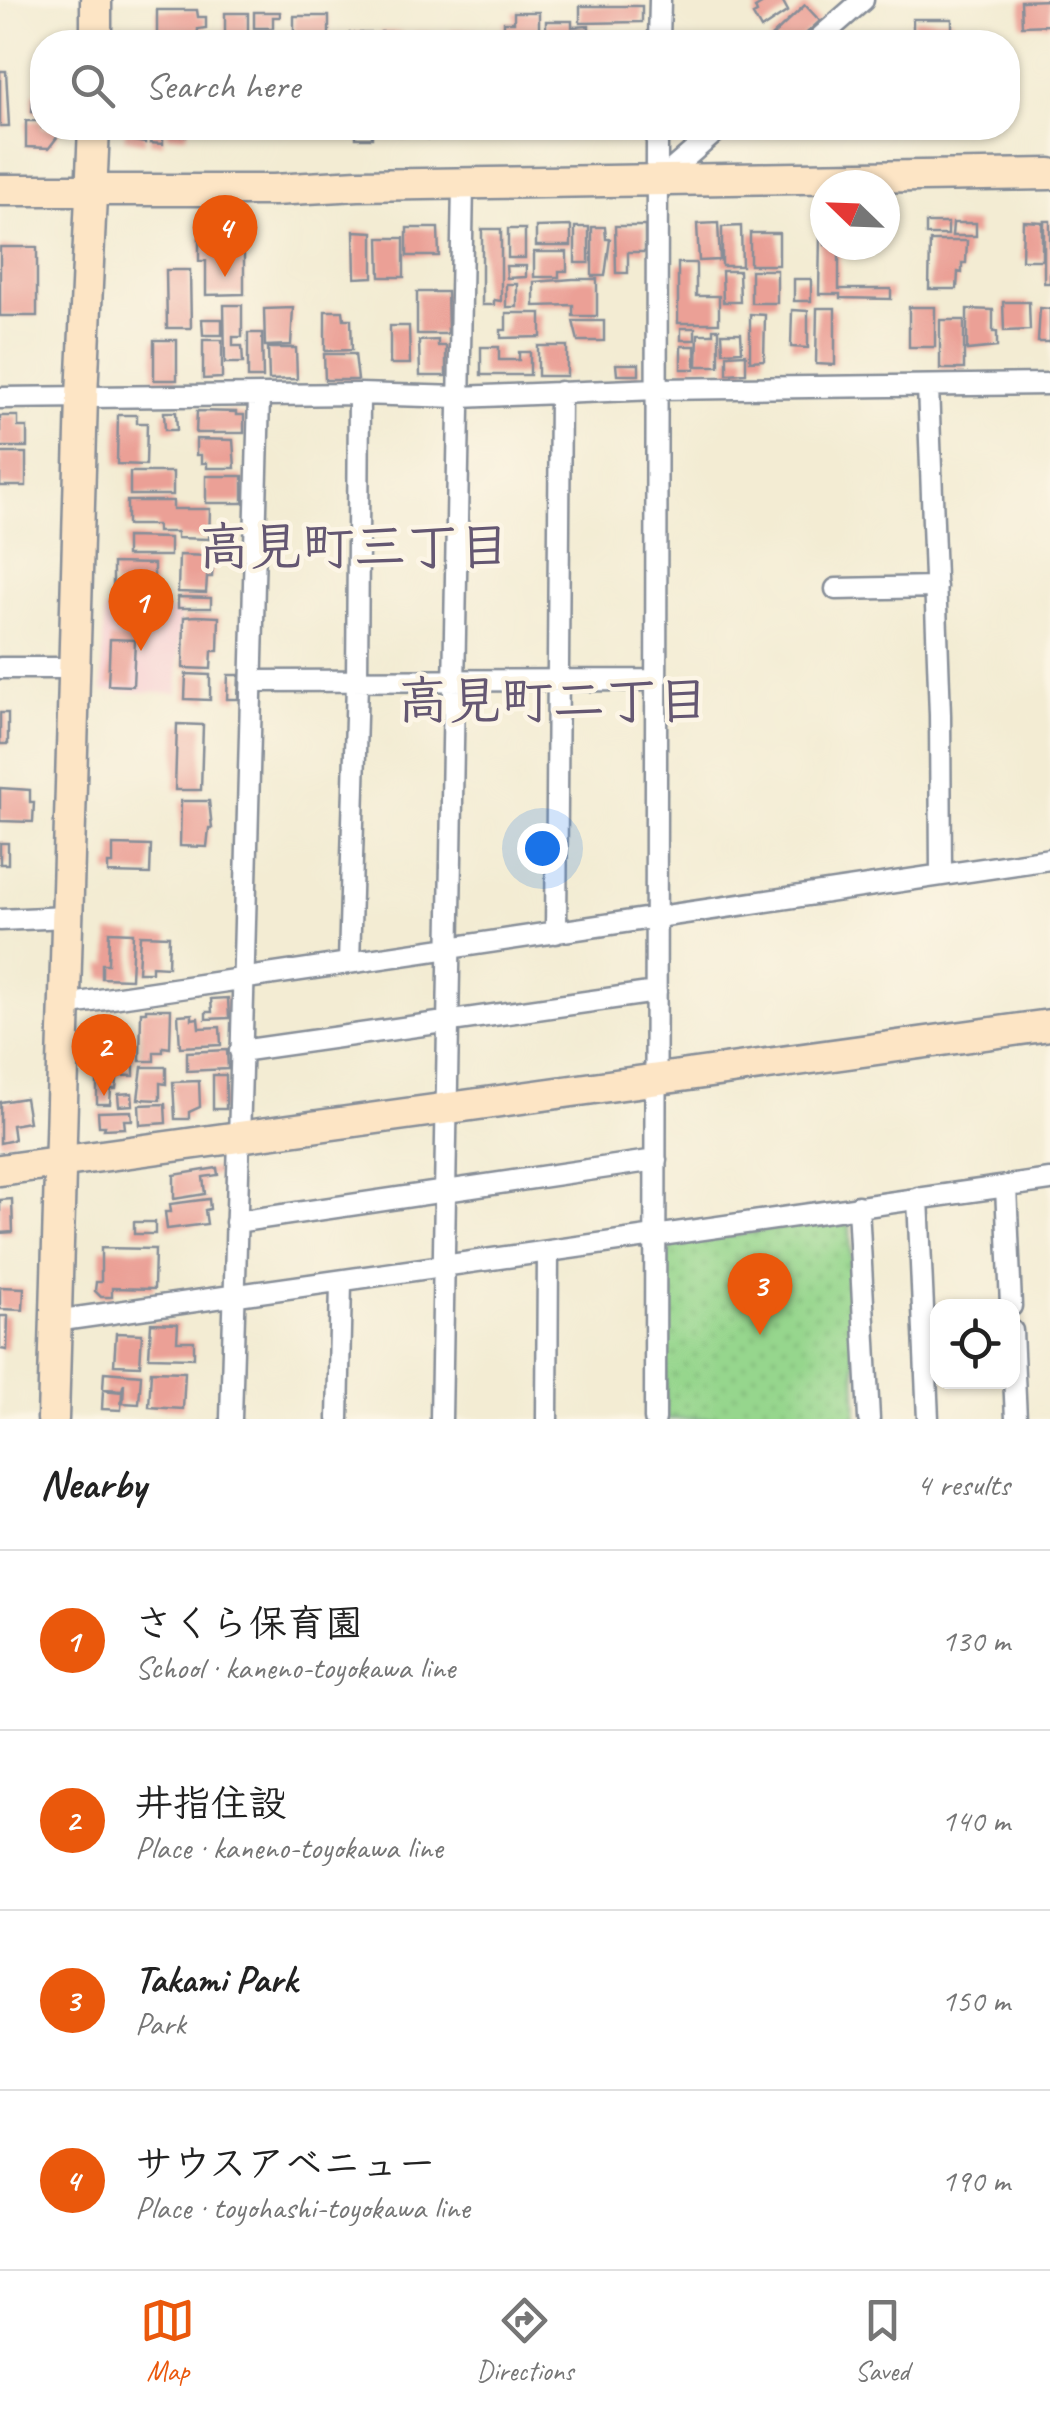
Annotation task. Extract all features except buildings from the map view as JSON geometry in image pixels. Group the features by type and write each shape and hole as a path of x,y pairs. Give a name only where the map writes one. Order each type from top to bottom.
{"main road":[{"path":"96,0 96,30"},
{"path":"53,1419 82,397 93,140"},
{"path":"0,190 274,190 463,183 1050,174"},
{"path":"0,1170 1050,1025"}],"street":[{"path":"659,30 660,0"},
{"path":"829,30 863,0"},
{"path":"656,1419 657,140"},
{"path":"658,182 706,140"},
{"path":"442,1419 463,183"},
{"path":"0,398 359,394 460,397 657,389 1050,384"},
{"path":"928,386 941,874"},
{"path":"556,933 560,392"},
{"path":"349,964 359,394"},
{"path":"231,1419 259,396"},
{"path":"836,589 936,587"},
{"path":"0,668 74,668"},
{"path":"254,681 655,680"},
{"path":"65,1004 1050,859"},
{"path":"0,920 67,917"},
{"path":"240,1051 656,992"},
{"path":"236,1222 656,1160"},
{"path":"55,1320 234,1298 1050,1180"},
{"path":"1006,1186 1012,1299"},
{"path":"918,1198 928,1419"},
{"path":"858,1206 868,1419"},
{"path":"546,1419 548,1252"},
{"path":"338,1419 341,1282"},
{"path":"1015,1389 1016,1419"}],"shaded area":[{"path":"104,609 180,611 178,693 102,691"}],"green space":[{"path":"841,1217 850,1224 857,1419 665,1419 667,1252 674,1245"}],"place":[{"name":"サウスアベニュー","path":"225,277"},
{"name":"さくら保育園","path":"141,651"},
{"name":"井指住設","path":"104,1096"},
{"name":"Takami Park","path":"760,1335"}],"district":[{"name":"高見町三丁目","path":"354,547"},
{"name":"高見町二丁目","path":"553,701"}]}
